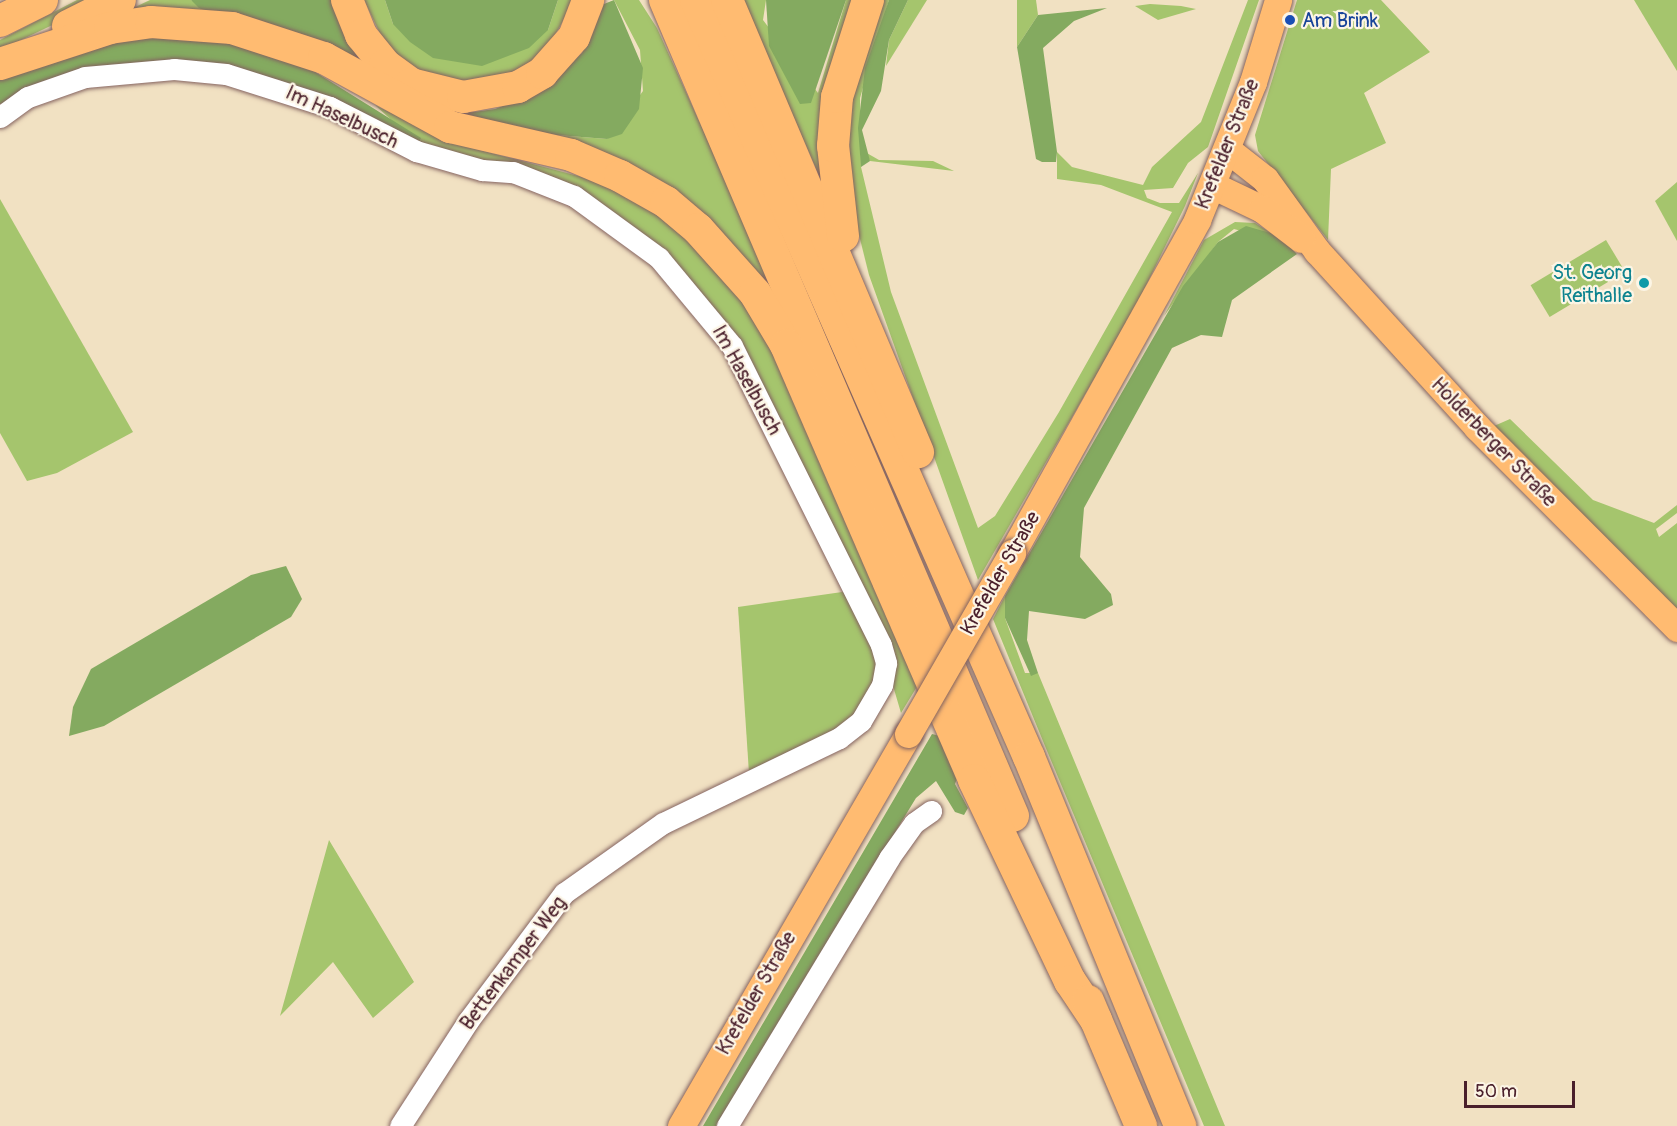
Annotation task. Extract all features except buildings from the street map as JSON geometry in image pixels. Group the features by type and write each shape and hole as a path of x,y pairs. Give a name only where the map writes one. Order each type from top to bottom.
{"highway":[{"path":"0,21 42,0"},
{"path":"0,62 120,0"},
{"path":"348,0 361,35 385,65 411,84 464,97 519,87 542,73 574,37 588,0"},
{"path":"645,0 735,159"},
{"path":"665,0 962,690 1141,1126"},
{"path":"696,0 1029,757 1180,1126"},
{"path":"726,0 908,426"},
{"path":"868,0 837,97 836,190 843,235 908,426 1029,757"},
{"path":"0,62 110,28 151,22 232,28 324,58 450,127 572,155 620,176 666,202 698,229 755,292 786,345 974,780 1070,981 1096,1020"}],"main road":[{"name":"Krefelder Straße","path":"681,1126 1124,356 1228,150 1278,0"},
{"name":"Holderberger Straße","path":"1228,150 1265,179 1317,251 1477,427 1677,628"},
{"name":"Holderberger Straße","path":"1212,185 1262,209 1317,251"}],"street":[{"name":"Im Haselbusch","path":"0,117 28,97 86,77 174,69 226,74 330,107 452,163 540,181 627,232 702,304 732,346 881,645 886,663 882,685 861,721 784,765"},
{"name":"Bettenkamper Weg","path":"400,1126 468,1021 564,893 663,823 784,765"},
{"path":"727,1126 889,858 914,823 931,811"}],"green space":[{"path":"77,0 105,0 0,50 0,40"},
{"path":"150,0 191,0 211,11 108,20"},
{"path":"191,0 339,0 401,86 199,8"},
{"path":"364,0 385,0 393,24 548,30 558,0 575,0 544,54 503,78 475,83 430,76 407,63 385,44"},
{"path":"385,0 558,0 548,30 529,48 482,66 433,58 410,42 393,24"},
{"path":"614,0 639,0 657,28 792,327 733,256 544,134 607,139 643,91 640,50"},
{"path":"614,0 643,68 639,109 622,134 607,139 544,134 459,114 495,109 540,91 582,53 599,6"},
{"path":"742,0 766,0 763,20 818,93 846,0 861,0 829,198"},
{"path":"766,0 846,0 811,103 800,104 769,46"},
{"path":"882,0 889,0 860,98 861,167 891,292 978,528 995,516 1059,412 1172,212 1101,185 1057,179 1057,152 1072,167 1143,185 1152,167 1201,122 1248,0 1259,0 1208,147 1188,163 1173,188 1144,190 1147,198 1160,203 1179,203 1198,173 1185,206 1135,308 978,580 869,275 850,199 849,108"},
{"path":"889,0 908,0 889,40 881,91 862,130 870,161 861,167 858,128 865,68"},
{"path":"908,0 927,0 886,66 889,40"},
{"path":"1017,0 1036,0 1038,15 1017,47"},
{"path":"1297,0 1381,0 1430,52 1364,93 1386,143 1331,169 1328,240 1258,151 1255,135"},
{"path":"1634,0 1677,0 1677,71 1652,30"},
{"path":"1150,4 1196,9 1158,20 1135,6"},
{"path":"1107,8 1074,21 1043,48 1057,152 1056,162 1042,162 1036,159 1017,47 1038,15"},
{"path":"162,36 214,39 296,60 421,138 418,143 279,80 198,63 0,104 0,76 107,41"},
{"path":"375,105 453,143 605,183 654,210 725,273 772,345 921,680 901,713 891,679 723,323 588,199 425,151"},
{"path":"865,152 879,160 933,161 954,171 870,161"},
{"path":"1677,182 1677,241 1655,201"},
{"path":"0,199 133,432 57,473 27,481 0,433"},
{"path":"1235,222 1255,223 1288,244 1234,229 1218,242 1164,316 1204,240"},
{"path":"1246,226 1277,235 1297,254 1232,300 1222,337 1201,335 1172,348 1084,508 1080,557 1111,594 1113,605 1085,619 1029,611 1027,640 1038,673 1031,676 1005,618 1005,596 1183,286 1218,242"},
{"path":"1606,240 1625,272 1550,317 1531,285"},
{"path":"1510,419 1593,500 1654,523 1677,505 1677,513 1656,529 1659,537 1677,523 1677,616 1494,426"},
{"path":"286,566 302,599 291,617 104,726 69,736 73,707 91,669 251,575"},
{"path":"849,591 880,665 858,718 749,773 738,607"},
{"path":"1005,596 1005,618 1025,673 1038,673 1225,1126 1204,1126 1045,746 993,619"},
{"path":"932,734 944,737 959,773 955,784 968,808 964,815 955,812 936,781 916,798 716,1126 703,1126"},
{"path":"329,840 414,982 373,1018 333,962 280,1016"}],"place":[{"name":"Am Brink","path":"1290,20"},
{"name":"St. Georg Reithalle","path":"1644,283"}]}
